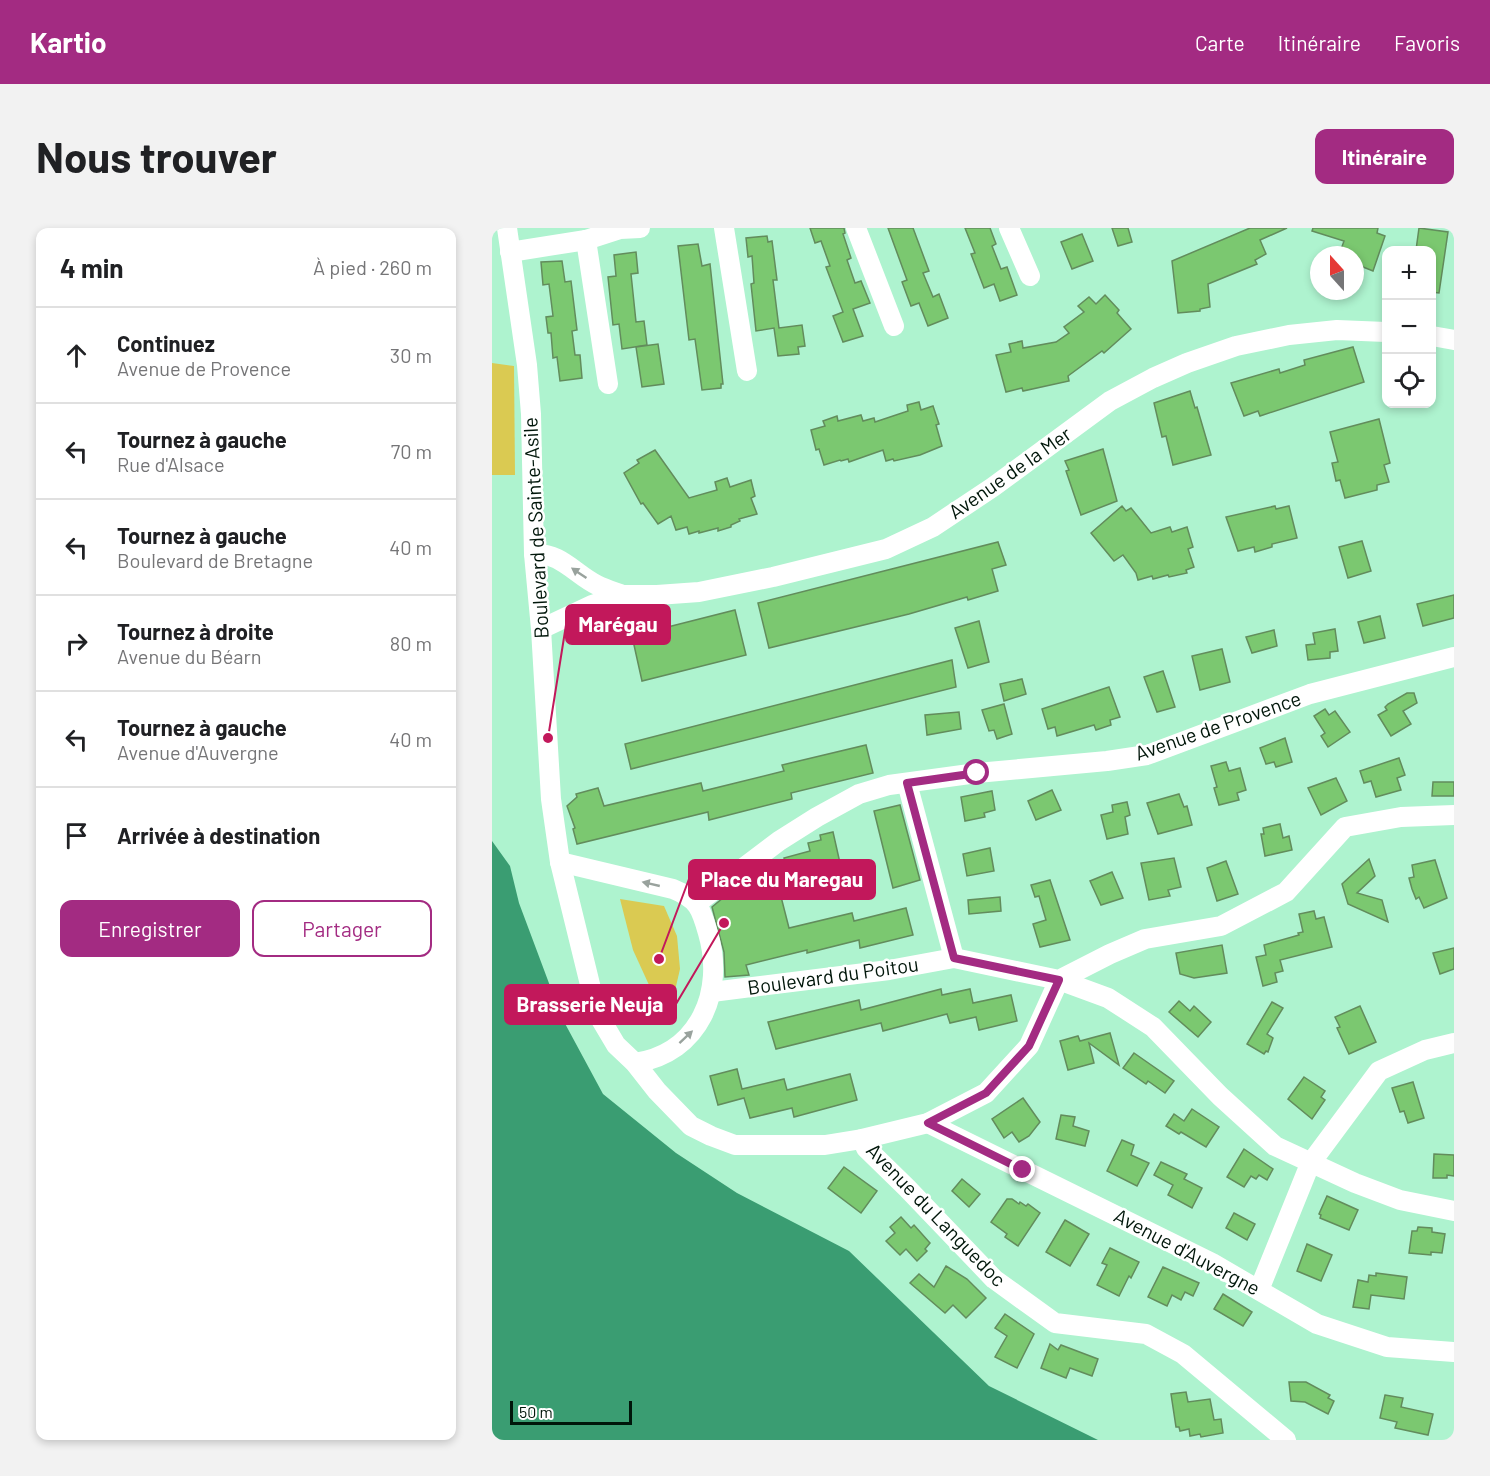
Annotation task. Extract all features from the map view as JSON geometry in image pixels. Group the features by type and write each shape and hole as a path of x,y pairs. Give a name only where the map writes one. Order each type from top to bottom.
{"street":[{"name":"Boulevard de Sainte-Asile","path":"507,228 527,365 531,414 534,554 541,628 551,799 560,862 597,1013 616,1045 691,1126 711,1136 735,1145 825,1145 862,1139 928,1123 986,1093 1029,1046 1059,980"},
{"path":"510,252 586,240 620,229 640,228"},
{"path":"724,228 747,371"},
{"path":"855,228 894,326"},
{"path":"1009,228 1030,276"},
{"path":"586,240 608,384"},
{"name":"Avenue de la Mer","path":"534,554 541,553 556,558 596,585 623,595 657,596 699,592 764,579 886,549 933,527 993,487 1110,401 1178,366 1236,346 1289,335 1337,330 1382,332"},
{"path":"1436,337 1454,340"},
{"name":"Avenue de la Mer","path":"541,628 592,605 623,595"},
{"name":"Avenue de Provence","path":"697,903 778,841 817,816 859,794 889,784 1148,755 1310,694 1454,657"},
{"path":"907,783 954,958 1059,980 1108,998 1153,1026 1220,1096 1275,1146 1355,1184 1400,1200 1454,1211"},
{"path":"1059,980 1145,939 1221,926 1286,892 1346,827 1401,817 1454,815"},
{"path":"560,862 687,894 697,903 703,916 714,959 712,992 704,1016 696,1029 663,1055 635,1063"},
{"name":"Boulevard du Poitou","path":"712,992 889,970 954,958"},
{"path":"1258,1290 1310,1164 1379,1071 1425,1050 1454,1043"},
{"name":"Avenue d'Auvergne","path":"928,1123 1212,1263 1317,1324 1387,1347 1454,1352"},
{"name":"Avenue du Languedoc","path":"862,1139 866,1149 907,1188 994,1279 1046,1317 1055,1323 1146,1334 1183,1354 1286,1440"}],"shaded area":[{"path":"492,363 514,366 515,475 492,475"},
{"path":"492,841 510,866 519,903 562,1018 603,1094 676,1153 737,1193 849,1251 989,1386 1098,1440 492,1440"},
{"path":"620,899 664,906 677,936 680,969 674,995 660,1009 633,950"}],"building":[{"path":"810,228 844,228 845,233 843,234 851,258 847,260 855,283 861,281 870,303 853,309 863,336 843,342 833,316 843,312 826,267 830,266 821,241 815,243"},
{"path":"888,228 913,228 929,271 923,273 933,297 939,294 948,318 928,326 919,303 911,306 902,282 907,280"},
{"path":"965,228 990,228 996,244 992,246 1001,269 1007,267 1017,295 1000,301 994,284 984,288 971,254 975,253"},
{"path":"1112,228 1128,228 1132,242 1118,246"},
{"path":"1250,228 1287,228 1260,240 1266,254 1255,260 1257,264 1208,284 1210,307 1200,309 1200,311 1178,313 1172,261"},
{"path":"1313,228 1378,228 1377,233 1385,236 1373,271 1364,267 1364,246 1342,246 1344,241 1312,231"},
{"path":"1419,228 1448,232 1439,293 1436,293 1436,246 1417,246"},
{"path":"1082,234 1093,261 1072,269 1061,242"},
{"path":"767,236 768,242 772,241 777,280 773,280 779,328 802,325 805,346 798,347 799,354 778,356 774,328 756,331 751,284 754,283 752,256 748,257 746,238"},
{"path":"698,244 702,266 710,264 723,384 721,388 702,390 695,339 689,340 678,246"},
{"path":"636,252 638,273 631,274 636,322 644,321 647,345 622,349 619,324 613,325 608,277 616,276 614,255"},
{"path":"562,261 565,282 571,281 577,330 572,331 575,355 580,355 582,378 560,381 557,357 553,358 551,333 548,333 546,317 553,316 549,284 543,285 541,262"},
{"path":"1105,295 1119,310 1117,313 1131,329 1104,353 1102,351 1068,376 1069,381 1023,391 1022,388 1006,392 996,355 1011,352 1009,344 1022,341 1023,348 1056,342 1069,333 1064,327 1084,312 1078,306 1089,297 1096,304"},
{"path":"658,344 664,384 642,387 636,347"},
{"path":"1353,347 1364,382 1260,416 1258,411 1244,416 1231,383 1279,369 1280,373 1305,365 1304,360"},
{"path":"1190,391 1211,455 1173,465 1166,436 1162,437 1154,403"},
{"path":"919,402 921,410 933,406 939,424 936,425 942,446 920,455 894,461 893,459 886,461 883,450 849,462 848,459 824,465 819,449 816,450 811,430 825,426 823,421 837,416 838,421 861,415 863,421 874,418 875,422 908,411 907,405"},
{"path":"1379,419 1390,463 1384,465 1389,482 1377,485 1377,490 1345,498 1340,480 1336,481 1332,463 1338,462 1330,432"},
{"path":"1103,449 1117,501 1081,515 1066,471 1069,470 1065,461"},
{"path":"655,450 689,498 717,490 715,482 727,478 730,487 751,480 755,496 751,498 757,514 739,519 740,521 731,527 699,533 699,531 689,534 687,527 676,530 671,516 658,524 643,503 641,504 624,473 639,463 637,460"},
{"path":"1122,506 1126,511 1131,508 1151,533 1170,527 1172,532 1187,527 1193,547 1188,549 1194,567 1186,570 1187,573 1153,579 1152,576 1138,580 1136,573 1123,555 1114,561 1091,533"},
{"path":"1275,506 1276,509 1289,506 1297,538 1272,544 1272,547 1255,552 1254,547 1238,551 1226,517"},
{"path":"1362,541 1371,571 1348,578 1339,547"},
{"path":"998,542 1006,565 992,569 998,591 769,648 758,603"},
{"path":"1454,595 1454,618 1423,626 1417,604"},
{"path":"735,610 746,655 642,681 632,636"},
{"path":"1380,616 1385,638 1364,643 1358,622"},
{"path":"979,621 989,662 968,668 955,628"},
{"path":"1335,629 1338,651 1330,652 1330,658 1308,660 1306,645 1315,644 1313,633"},
{"path":"1274,630 1277,646 1252,653 1246,637"},
{"path":"1222,649 1230,682 1200,690 1192,656"},
{"path":"952,660 956,687 631,769 625,744"},
{"path":"1163,671 1175,707 1157,712 1144,677"},
{"path":"1022,679 1026,694 1004,701 1000,684"},
{"path":"1109,687 1120,717 1110,720 1111,725 1096,730 1094,725 1057,736 1055,727 1048,729 1042,709"},
{"path":"1407,693 1414,693 1417,703 1403,711 1411,724 1391,736 1378,715 1387,710 1385,707 1388,704"},
{"path":"1004,704 1012,734 997,739 994,730 989,731 982,710"},
{"path":"1325,709 1329,715 1335,711 1350,732 1328,747 1321,736 1325,733 1314,716"},
{"path":"959,712 961,729 927,735 925,715"},
{"path":"1285,738 1292,762 1276,767 1274,762 1266,764 1260,748"},
{"path":"866,745 873,773 791,793 792,799 709,820 708,812 577,844 573,829 575,828 567,806 577,797 576,794 598,788 604,806 701,783 703,791 784,771 782,765"},
{"path":"1399,758 1405,775 1397,778 1401,790 1376,797 1371,781 1364,783 1360,771"},
{"path":"1226,762 1229,771 1240,768 1246,790 1237,793 1239,800 1219,805 1211,766"},
{"path":"1336,778 1347,801 1321,815 1308,788"},
{"path":"1433,782 1454,782 1454,796 1432,796"},
{"path":"1052,790 1061,810 1036,820 1028,801"},
{"path":"992,791 995,810 984,813 985,817 965,821 961,797"},
{"path":"1179,794 1184,807 1187,806 1192,825 1158,834 1147,803"},
{"path":"1127,802 1130,815 1125,817 1128,834 1107,839 1101,815 1113,812 1112,805"},
{"path":"900,805 920,880 893,888 874,811"},
{"path":"1280,824 1283,838 1289,836 1292,850 1265,856 1261,834 1264,834 1263,828"},
{"path":"833,832 840,863 816,869 818,878 791,885 784,858 810,851 808,843 821,840 820,835"},
{"path":"990,848 994,871 967,876 963,854"},
{"path":"1174,858 1181,887 1168,890 1170,896 1149,900 1141,863"},
{"path":"1369,859 1375,876 1357,893 1382,900 1388,922 1348,904 1342,884"},
{"path":"1435,860 1447,898 1424,908 1419,897 1416,899 1409,878 1414,877 1412,865"},
{"path":"1226,861 1238,894 1217,901 1207,868"},
{"path":"1112,872 1123,898 1101,905 1090,881"},
{"path":"1050,880 1070,940 1040,947 1033,924 1046,920 1039,896 1035,897 1031,885"},
{"path":"778,885 789,928 852,913 854,921 906,908 913,935 860,948 859,940 807,953 807,950 746,965 749,975 725,977 724,952 712,907 723,898"},
{"path":"1000,897 1001,911 969,914 968,900"},
{"path":"1314,911 1316,919 1324,917 1332,947 1280,960 1283,971 1275,973 1277,982 1263,986 1256,957 1266,955 1264,945 1299,935 1298,933 1303,932 1299,914"},
{"path":"1222,945 1227,973 1194,978 1180,974 1176,953"},
{"path":"1454,948 1454,969 1440,974 1433,953"},
{"path":"941,989 942,995 970,989 973,1003 1011,995 1017,1021 979,1030 976,1017 950,1023 947,1014 883,1031 881,1023 776,1049 768,1022 859,1000 861,1010"},
{"path":"1179,1001 1190,1011 1194,1006 1211,1022 1198,1037 1169,1012"},
{"path":"1272,1002 1283,1008 1267,1034 1273,1038 1268,1052 1264,1054 1247,1044"},
{"path":"1360,1006 1376,1042 1349,1054 1337,1028 1340,1027 1335,1017"},
{"path":"1110,1033 1119,1065 1089,1043 1094,1063 1068,1070 1060,1041 1078,1036 1080,1041"},
{"path":"1134,1053 1174,1081 1165,1093 1148,1081 1146,1084 1123,1068"},
{"path":"737,1069 742,1089 784,1079 787,1090 850,1074 857,1100 794,1117 792,1108 750,1118 744,1098 718,1105 710,1076"},
{"path":"1304,1077 1325,1091 1321,1097 1325,1100 1312,1119 1288,1099"},
{"path":"1413,1082 1424,1118 1408,1123 1404,1111 1400,1112 1392,1088"},
{"path":"1023,1098 1040,1122 1029,1136 1019,1142 1012,1132 1004,1138 992,1119"},
{"path":"1192,1109 1219,1127 1206,1147 1166,1126 1174,1114 1184,1121"},
{"path":"1061,1115 1075,1117 1073,1126 1089,1131 1085,1146 1056,1139"},
{"path":"1122,1140 1134,1145 1131,1155 1149,1163 1137,1186 1107,1171"},
{"path":"1244,1149 1273,1169 1267,1180 1259,1175 1256,1179 1251,1176 1244,1187 1227,1177"},
{"path":"1434,1154 1454,1155 1454,1176 1433,1178"},
{"path":"1161,1162 1187,1174 1184,1179 1202,1188 1192,1208 1168,1195 1173,1185 1154,1175"},
{"path":"844,1167 877,1191 861,1213 828,1188"},
{"path":"962,1179 980,1194 969,1207 952,1191"},
{"path":"1327,1196 1358,1210 1349,1230 1320,1218 1319,1214"},
{"path":"1007,1199 1026,1206 1028,1204 1040,1213 1018,1246 1005,1237 1007,1234 991,1222"},
{"path":"1234,1213 1255,1224 1247,1240 1226,1228"},
{"path":"901,1217 911,1228 914,1225 930,1243 925,1249 927,1251 917,1261 906,1249 900,1255 886,1241 895,1233 890,1227"},
{"path":"1065,1220 1089,1234 1070,1266 1046,1252"},
{"path":"1418,1227 1432,1228 1432,1232 1445,1234 1442,1253 1431,1252 1431,1255 1409,1253 1412,1231 1417,1231"},
{"path":"1307,1244 1332,1255 1321,1281 1297,1271"},
{"path":"1110,1248 1139,1262 1119,1296 1097,1285 1107,1265 1102,1263"},
{"path":"946,1266 967,1279 986,1298 966,1318 953,1305 945,1313 910,1283 919,1274 934,1287"},
{"path":"1163,1267 1199,1283 1193,1296 1185,1292 1181,1300 1172,1295 1167,1306 1148,1297"},
{"path":"1376,1273 1407,1277 1404,1299 1371,1295 1369,1309 1353,1307 1358,1280 1368,1282 1369,1275 1376,1276"},
{"path":"1223,1294 1252,1312 1243,1326 1214,1309"},
{"path":"1005,1314 1034,1334 1017,1368 995,1357 1007,1336 995,1328"},
{"path":"1050,1344 1058,1350 1061,1345 1098,1359 1092,1376 1070,1368 1066,1378 1041,1368"},
{"path":"1289,1382 1306,1382 1330,1395 1328,1398 1334,1401 1328,1414 1305,1402 1291,1401"},
{"path":"1186,1392 1188,1402 1210,1399 1214,1420 1221,1419 1223,1433 1201,1437 1200,1434 1190,1436 1189,1429 1180,1431 1179,1427 1176,1427 1171,1394"},
{"path":"1385,1395 1403,1398 1401,1407 1433,1414 1428,1435 1395,1428 1397,1422 1380,1418"}],"place":[{"name":"Marégau","path":"548,738"},
{"name":"Brasserie Neuja","path":"724,923"},
{"name":"Place du Maregau","path":"659,959"}],"route":[{"path":"977,773 907,783 954,958 1059,980 1029,1046 986,1093 928,1123 1023,1170"}]}
